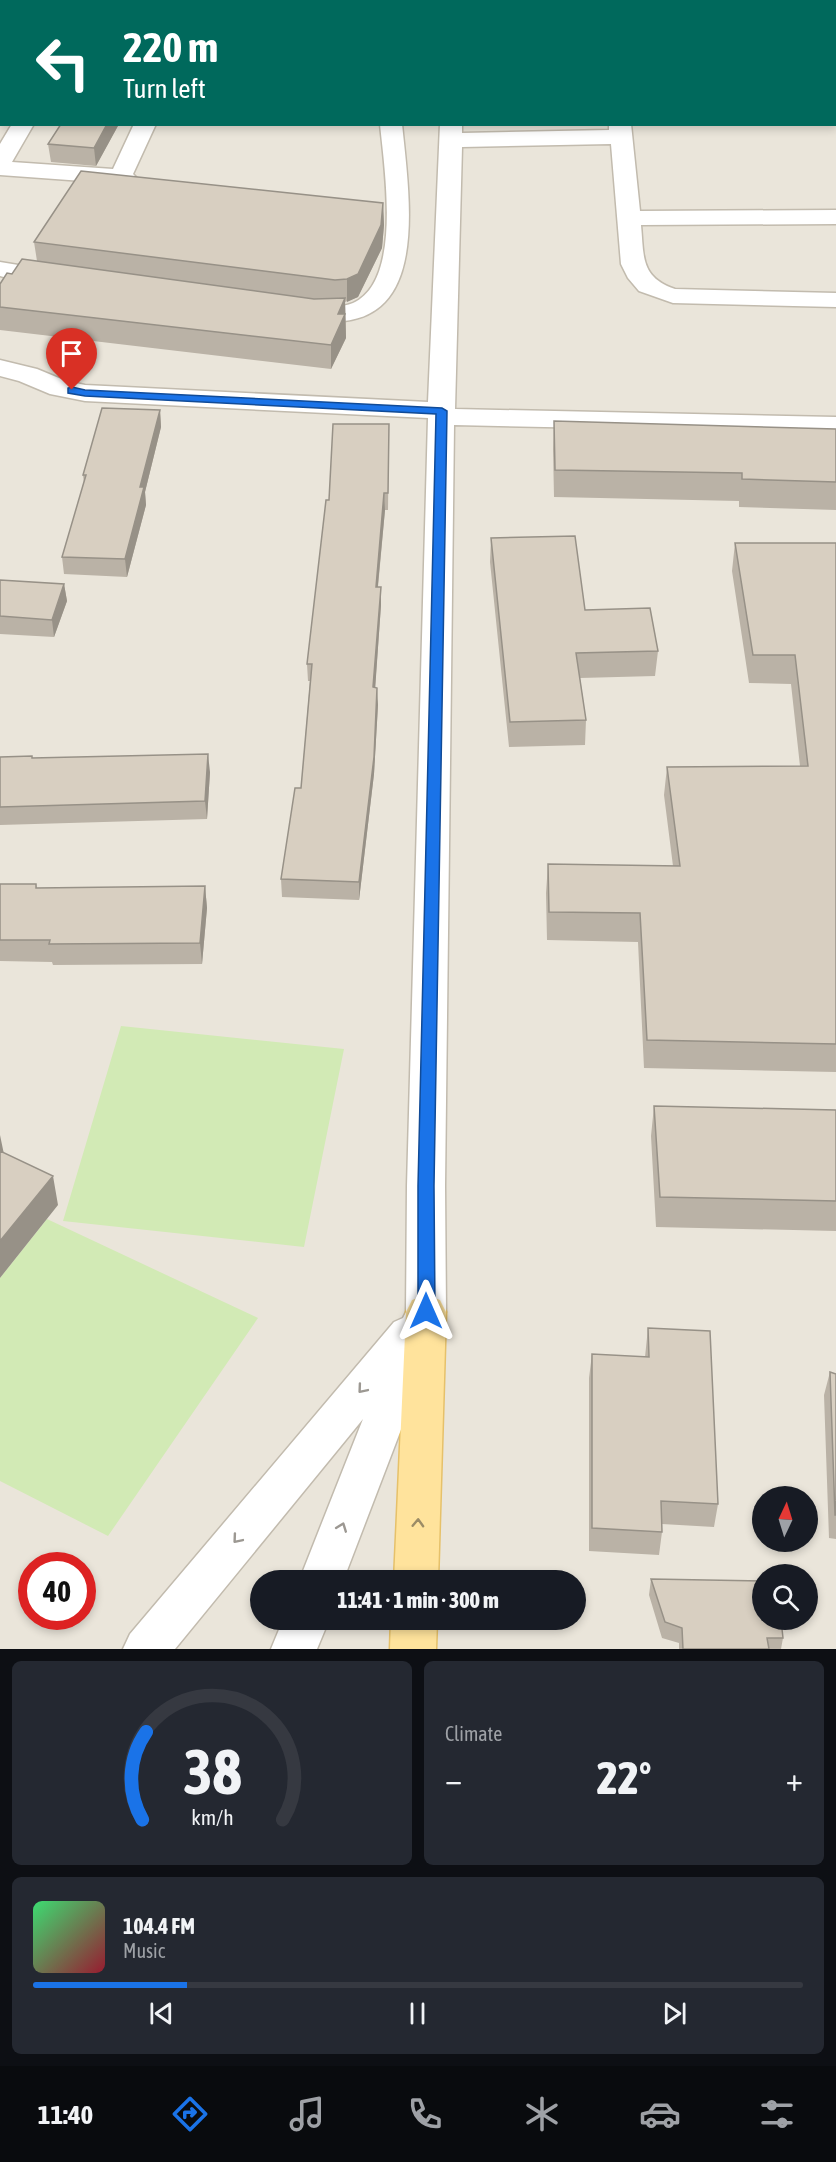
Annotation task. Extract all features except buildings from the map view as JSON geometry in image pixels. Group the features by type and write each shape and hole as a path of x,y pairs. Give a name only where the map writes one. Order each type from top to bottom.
{"main road":[{"path":"416,1570 426,1311"},
{"path":"413,1649 414,1630"}],"street":[{"path":"22,126 0,166 144,179"},
{"path":"121,176 145,126"},
{"path":"280,308 340,313 362,308 374,300 393,269 399,226 386,206 391,126"},
{"path":"325,1570 426,1311 426,1186 442,414 451,132 620,131 633,264 641,281 652,290 673,296 701,298 836,300"},
{"path":"628,218 836,217"},
{"path":"0,269 74,281"},
{"path":"0,368 85,393 442,414 836,426"},
{"path":"146,1649 426,1311"},
{"path":"294,1649 302,1630"}],"shaded area":[{"path":"0,126 836,126 836,1649 0,1649"}],"green space":[{"path":"121,1026 344,1049 304,1247 63,1221"},
{"path":"47,1219 258,1318 108,1536 0,1481 0,1278"}],"route":[{"path":"72,390 85,393 442,411 426,1186 426,1311"}]}
